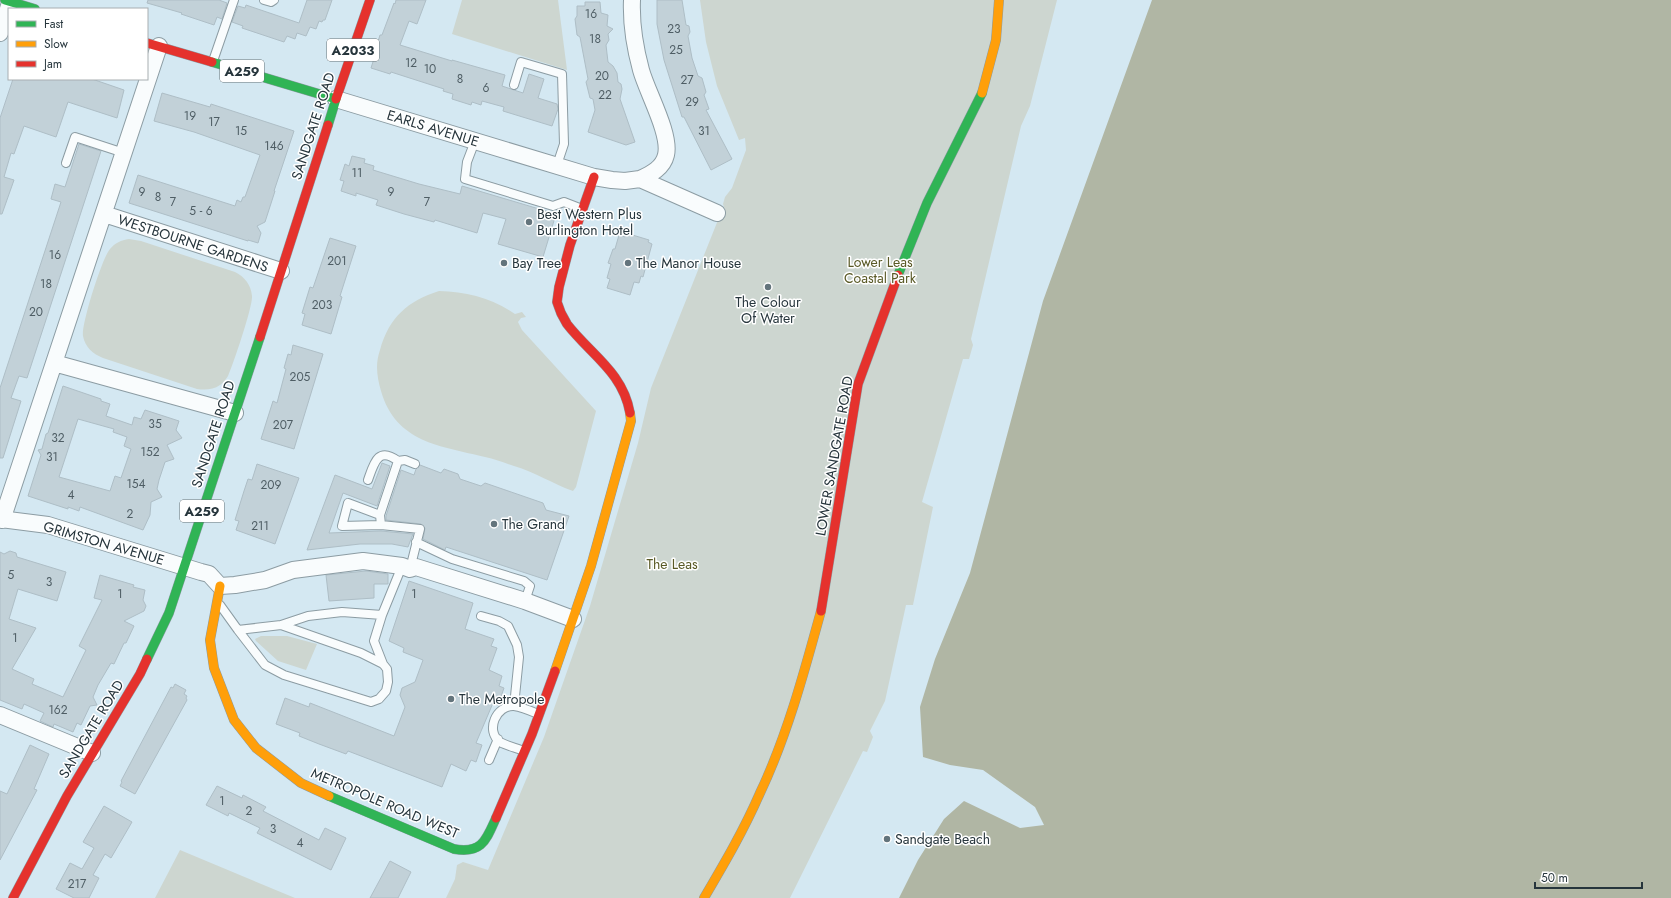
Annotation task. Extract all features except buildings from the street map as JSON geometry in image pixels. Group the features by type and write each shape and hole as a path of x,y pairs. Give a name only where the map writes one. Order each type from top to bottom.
{"main road":[{"name":"SANDGATE ROAD","path":"13,898 45,835 92,754 122,707 147,660 168,613 235,413 336,99 370,0"},
{"name":"LOWER SANDGATE ROAD","path":"704,898 742,832 761,792 778,750 807,661 821,611 858,384 887,303 918,225 940,176 982,93 996,40 999,0"},
{"path":"9,1 32,8"},
{"name":"EARLS AVENUE","path":"153,44 336,99"},
{"path":"524,751 574,619 631,422 629,404 624,390 616,377 584,345 565,321 557,302 561,276 582,209 594,177"},
{"name":"METROPOLE ROAD WEST","path":"218,593 210,640 214,668 234,720 256,748 301,783 323,794 454,849 473,850 481,846 487,839 524,751"}],"street":[{"path":"632,0 636,45 642,71 666,138 666,154 662,164 653,173 640,179"},
{"path":"0,33 9,1"},
{"name":"WESTBOURNE GARDENS","path":"148,63 153,44"},
{"name":"WESTBOURNE GARDENS","path":"1,520 124,153 143,80"},
{"name":"EARLS AVENUE","path":"336,99 594,177 619,181 640,179 718,213"},
{"name":"WESTBOURNE GARDENS","path":"104,214 281,271"},
{"path":"54,363 235,413"},
{"name":"GRIMSTON AVENUE","path":"1,520 48,525 209,574 218,593"},
{"path":"218,593 235,585 265,580 293,570 363,561 416,567 525,601 574,619"},
{"path":"0,716 92,754"}],"lane":[{"path":"213,62 234,0"},
{"path":"264,0 271,2 274,0"},
{"path":"514,85 521,62 562,74 564,144 557,165"},
{"path":"66,163 75,137 124,153"},
{"path":"474,141 465,179 553,206 564,202 582,209"},
{"path":"368,480 375,459 380,456 391,456 398,461 405,460 415,464"},
{"path":"381,525 380,515 398,461"},
{"path":"218,593 238,630 265,665 284,675 361,700 370,702 379,699 386,691 388,682 387,669 383,664 374,641 382,615 406,567 420,529 381,525 342,526 348,503 380,515"},
{"path":"416,542 452,559 524,581 530,586 525,601"},
{"path":"238,630 281,625 308,616 342,612 382,615"},
{"path":"481,616 499,621 508,626 517,645 519,657 514,706"},
{"path":"281,625 361,653 383,664"},
{"path":"524,751 500,742 494,734 493,723 498,713 505,708 514,706 539,714"},
{"path":"489,760 498,739"}],"green space":[{"path":"462,0 558,0 567,70 452,34"},
{"name":"Lower Leas Coastal Park","path":"700,0 1057,0 1030,106 1021,126 971,339 973,345 969,359 963,359 922,502 933,507 913,605 906,605 885,701 870,731 873,737 867,752 863,751 790,898 446,898 455,879 457,865 463,862 488,870 544,737 590,606 638,443 651,388 718,220 722,219 725,210 723,204 725,197 732,188 746,150 745,138 739,140 717,86 706,42"},
{"path":"129,239 141,241 235,272 242,276 249,285 252,296 242,336 228,376 217,387 203,390 197,389 103,358 93,352 86,344 83,336 85,319 106,255 118,242"},
{"path":"439,291 469,294 488,300 515,314 522,312 526,317 521,318 518,322 522,330 596,411 576,487 573,491 522,469 492,459 437,445 409,432 397,422 388,408 378,381 378,355 384,338 394,319 409,305"},
{"path":"261,636 287,636 317,644 306,670 278,661 256,641 255,639"},
{"path":"180,850 295,898 155,898"}],"shaded area":[{"path":"1152,0 1671,0 1671,898 899,898 918,860 944,819 964,801 1020,828 1044,825 1035,807 983,770 950,765 923,757 920,707 935,659 970,573 1043,301"}],"traffic: fast":[{"path":"5,0 32,8"},
{"path":"212,62 336,99 328,125"},
{"path":"898,275 927,203 982,93"},
{"path":"147,659 169,613 260,337"},
{"path":"329,796 454,849 471,849 482,844 496,818"}],"traffic: slow":[{"path":"982,93 996,40 999,0"},
{"path":"555,671 591,566 631,421 630,413"},
{"path":"220,586 210,640 214,668 234,720 256,748 301,783 329,796"},
{"path":"704,898 741,834 779,749 787,727 821,611"}],"traffic: jam":[{"path":"336,99 370,0"},
{"path":"148,43 212,62"},
{"path":"260,337 328,125"},
{"path":"594,177 570,245 559,287 557,302 567,324 613,375 626,399 630,413"},
{"path":"821,611 858,384 898,275"},
{"path":"13,898 67,796 140,674 147,659"},
{"path":"496,818 532,734 555,671"}],"place":[{"name":"Best Western Plus Burlington Hotel","path":"529,222"},
{"name":"Bay Tree","path":"504,263"},
{"name":"The Manor House","path":"628,263"},
{"name":"The Colour Of Water","path":"768,287"},
{"name":"The Grand","path":"494,524"},
{"name":"The Metropole","path":"451,699"},
{"name":"Sandgate Beach","path":"887,839"}],"park label":[{"name":"The Leas","path":"672,564"}]}
